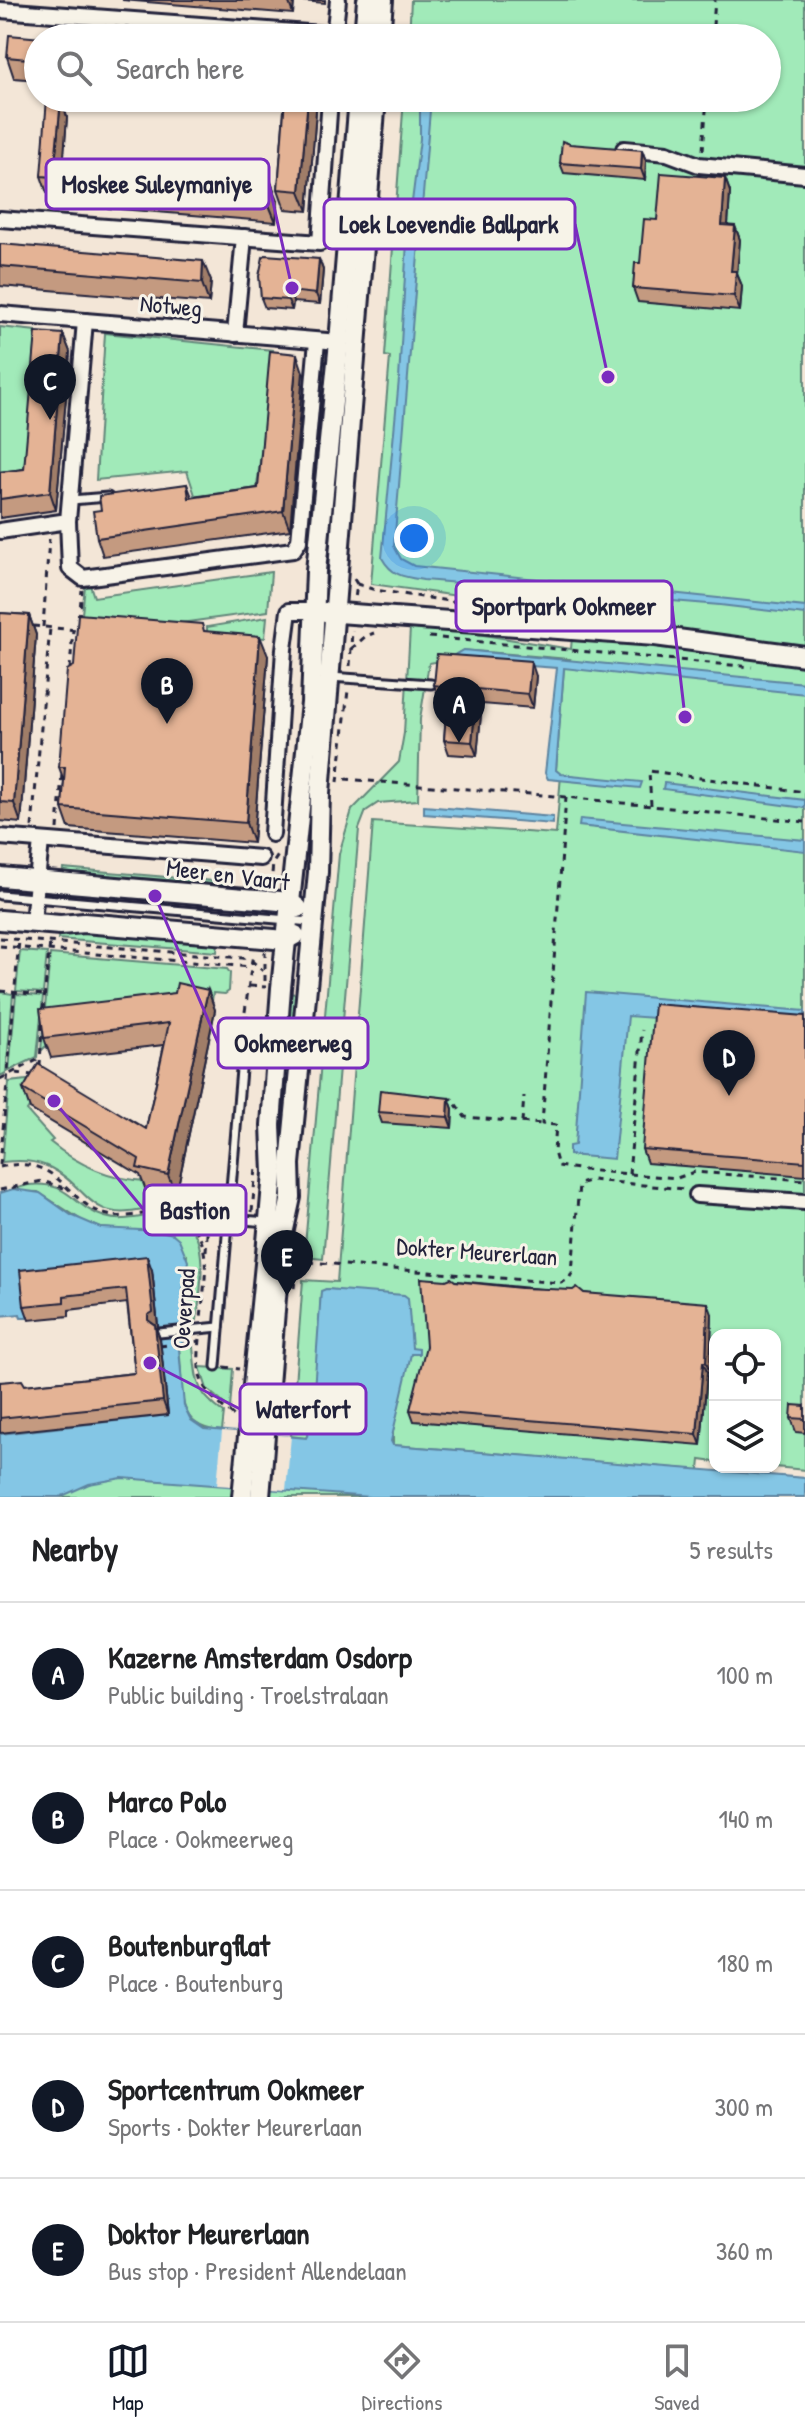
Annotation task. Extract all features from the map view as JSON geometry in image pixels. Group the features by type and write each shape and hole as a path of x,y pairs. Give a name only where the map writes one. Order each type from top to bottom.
{"main road":[{"path":"365,24 367,0"},
{"path":"381,24 383,0"},
{"path":"269,1222 291,1197 290,1164 318,872 321,676 314,611 358,112"},
{"path":"251,1492 250,1428 273,1173 273,974 286,940 321,676 335,614 375,112"},
{"path":"314,611 655,636 805,656"},
{"name":"Meer en Vaart","path":"0,877 36,889 289,911 313,923"},
{"path":"0,920 60,925 84,923 286,940"},
{"name":"Meer en Vaart","path":"286,940 313,923"}],"street":[{"path":"335,24 338,0"},
{"path":"0,10 180,24"},
{"path":"0,219 320,243 329,112"},
{"path":"605,148 667,153 702,166 805,175"},
{"path":"235,334 244,237"},
{"name":"Notweg","path":"0,314 339,342"},
{"path":"85,321 68,521 70,568 83,578 293,550 299,541 317,341"},
{"path":"0,531 68,521"},
{"path":"272,834 289,611 314,611"},
{"name":"Meer en Vaart","path":"0,837 261,858"},
{"path":"33,922 36,840"},
{"path":"697,1195 805,1202"}],"lane":[{"path":"71,500 113,497"},
{"path":"321,676 431,684"},
{"path":"0,895 36,889"},
{"path":"216,1366 245,1021"},
{"path":"229,1219 269,1222"},
{"path":"159,1333 219,1327"}],"path":[{"path":"713,24 715,0"},
{"path":"702,166 706,112"},
{"path":"43,627 50,524"},
{"path":"70,675 83,578"},
{"path":"29,626 76,630"},
{"path":"36,840 50,628"},
{"path":"351,649 375,632"},
{"path":"420,636 764,668"},
{"path":"57,842 63,766"},
{"path":"651,805 649,771 805,792"},
{"path":"345,779 566,797 805,822"},
{"path":"542,1124 566,797"},
{"path":"0,938 252,961 273,974 266,999"},
{"path":"19,940 0,1166 20,1164 44,1169 57,1176 88,1205 109,1215 162,1212 229,1219"},
{"path":"16,1073 36,1075 41,1069 39,1059 50,942"},
{"path":"0,946 251,967"},
{"path":"245,1021 252,961"},
{"path":"0,991 45,995"},
{"path":"629,1174 642,1030"},
{"path":"0,1079 39,1059"},
{"path":"522,1122 524,1096"},
{"path":"438,1098 452,1099 465,1117 556,1125 554,1152 558,1166 677,1178 694,1172 805,1180"},
{"path":"256,1161 269,1222"},
{"path":"676,1189 677,1178"},
{"name":"Dokter Meurerlaan","path":"297,1261 561,1283 569,1279 572,1273 579,1184 592,1180 689,1190 697,1195"},
{"path":"0,1190 42,1181 72,1191"},
{"name":"Oeverpad","path":"178,1214 186,1218 198,1233 206,1255 197,1365 202,1387 211,1398 250,1428"},
{"path":"206,1255 209,1217"},
{"path":"160,1346 200,1341"},
{"path":"238,1403 250,1428"}],"green space":[{"path":"411,0 805,0 805,1470 781,1468 781,1329 709,1329 709,1461 700,1460 699,1470 393,1445 393,1434 335,1290 326,1289 321,1292 314,1422 306,1438 291,1436 303,1280 337,1282 373,822 556,834 561,775 556,770 564,668 570,659 463,650 446,660 429,663 420,719 418,800 378,803 366,811 359,829 323,1259 304,1257 339,854 352,810 399,762 404,733 410,628 459,631 571,649 574,612 371,584 390,357 385,356 403,112 781,112 781,24 410,24"},
{"path":"0,327 36,331 27,481 0,483"},
{"path":"105,333 273,350 256,495 197,501 187,471 96,480"},
{"path":"271,572 268,611 136,629 81,623 85,586 90,585 94,597"},
{"path":"267,617 265,638 207,634 207,627"},
{"path":"63,868 224,882 223,891 62,879"},
{"path":"59,928 218,941 217,952 58,939"},
{"path":"20,951 47,953 43,993 16,991"},
{"path":"50,954 227,969 230,973 229,991 225,994 213,993 211,1010 45,1047 41,1051"},
{"path":"0,992 13,994 6,1073 0,1076"},
{"path":"285,993 298,994 283,1205 278,1208 277,1172"},
{"path":"16,994 43,996 37,1057 9,1071"},
{"path":"9,1082 35,1082 40,1092 27,1111 53,1140 50,1142 72,1158 95,1169 146,1181 143,1210 111,1211 91,1201 51,1168 27,1161 2,1162"},
{"path":"28,1185 53,1186 105,1217 174,1216 187,1224 196,1236 202,1268 197,1320 183,1324 187,1255 124,1230 101,1228 83,1221 38,1192 7,1191"},
{"path":"180,1346 193,1347 202,1391 224,1413 222,1431 206,1428 188,1414 182,1391 179,1349"},
{"path":"200,1367 233,1369 230,1409 207,1389"},
{"path":"0,1446 577,1497 0,1497"}],"water":[{"path":"420,112 430,112 394,546 401,559 414,566 805,607 805,615 423,580 399,575 390,569 382,558 399,379 407,241 420,139"},
{"path":"463,650 805,683 805,694 564,668 556,770 561,774 642,782 640,788 548,779 545,773 557,668 446,660"},
{"path":"664,783 805,800 805,808 663,789"},
{"path":"424,806 553,817 553,824 424,814"},
{"path":"580,819 805,840 805,851 579,826"},
{"path":"586,992 805,1011 805,1029 628,1016 614,1159 569,1155 569,1146 575,1145"},
{"path":"13,1189 40,1193 71,1215 101,1228 160,1231 179,1239 188,1261 183,1291 184,1340 179,1349 184,1406 191,1420 204,1429 306,1438 314,1422 321,1291 404,1295 408,1298 412,1348 419,1349 419,1354 411,1354 391,1441 393,1445 709,1470 709,1473 805,1478 805,1497 370,1497 122,1478 89,1484 60,1497 0,1497 0,1434 168,1415 152,1270 25,1283 28,1318 21,1318 20,1314 0,1316 0,1193"}],"pier":[{"path":"222,1431 291,1436 286,1490 217,1485"}],"building":[{"path":"9,35 24,36 24,59 7,57"},
{"path":"46,112 60,112 55,164 271,182 269,205 54,187 54,177 41,176"},
{"path":"284,112 307,112 300,191 278,189"},
{"path":"562,141 642,150 641,169 560,163"},
{"path":"661,173 725,178 722,225 735,226 731,271 736,271 734,296 633,288 635,263 640,263 644,219 657,220"},
{"path":"0,244 203,261 202,283 0,266"},
{"path":"265,255 319,259 316,294 289,291 288,300 261,298 259,276"},
{"path":"36,332 63,334 50,492 0,499 0,472 24,469"},
{"path":"270,351 297,354 283,511 97,538 93,511 101,510 99,496 187,484 189,498 258,488"},
{"path":"0,613 29,615 14,803 0,802"},
{"path":"78,614 202,624 204,631 260,636 246,823 62,808 65,767 59,767 67,670 74,666"},
{"path":"437,654 531,661 528,694 477,689 472,742 444,740 448,687 434,685"},
{"path":"177,983 208,990 168,1175 137,1168 139,1159 23,1089 38,1064 146,1129 169,1023 44,1038 40,1009 175,993"},
{"path":"654,1004 805,1016 805,1162 642,1149"},
{"path":"380,1090 449,1098 448,1117 378,1112"},
{"path":"147,1256 153,1312 148,1315 148,1320 155,1325 163,1401 0,1418 0,1382 22,1380 25,1385 135,1373 126,1289 64,1296 64,1302 24,1306 20,1270"},
{"path":"421,1278 451,1278 455,1281 521,1288 573,1290 577,1287 584,1293 708,1303 706,1362 703,1362 697,1434 410,1410 426,1346"},
{"path":"792,1405 805,1406 805,1419 791,1418"}],"place":[{"name":"Moskee Suleymaniye","path":"292,288"},
{"name":"Loek Loevendie Ballpark","path":"608,377"},
{"name":"Boutenburgflat","path":"50,420"},
{"name":"Sportpark Ookmeer","path":"685,717"},
{"name":"Marco Polo","path":"167,724"},
{"name":"Kazerne Amsterdam Osdorp","path":"459,743"},
{"name":"Ookmeerweg","path":"155,896"},
{"name":"Sportcentrum Ookmeer","path":"729,1096"},
{"name":"Bastion","path":"54,1101"},
{"name":"Doktor Meurerlaan","path":"287,1296"},
{"name":"Waterfort","path":"150,1363"}]}
